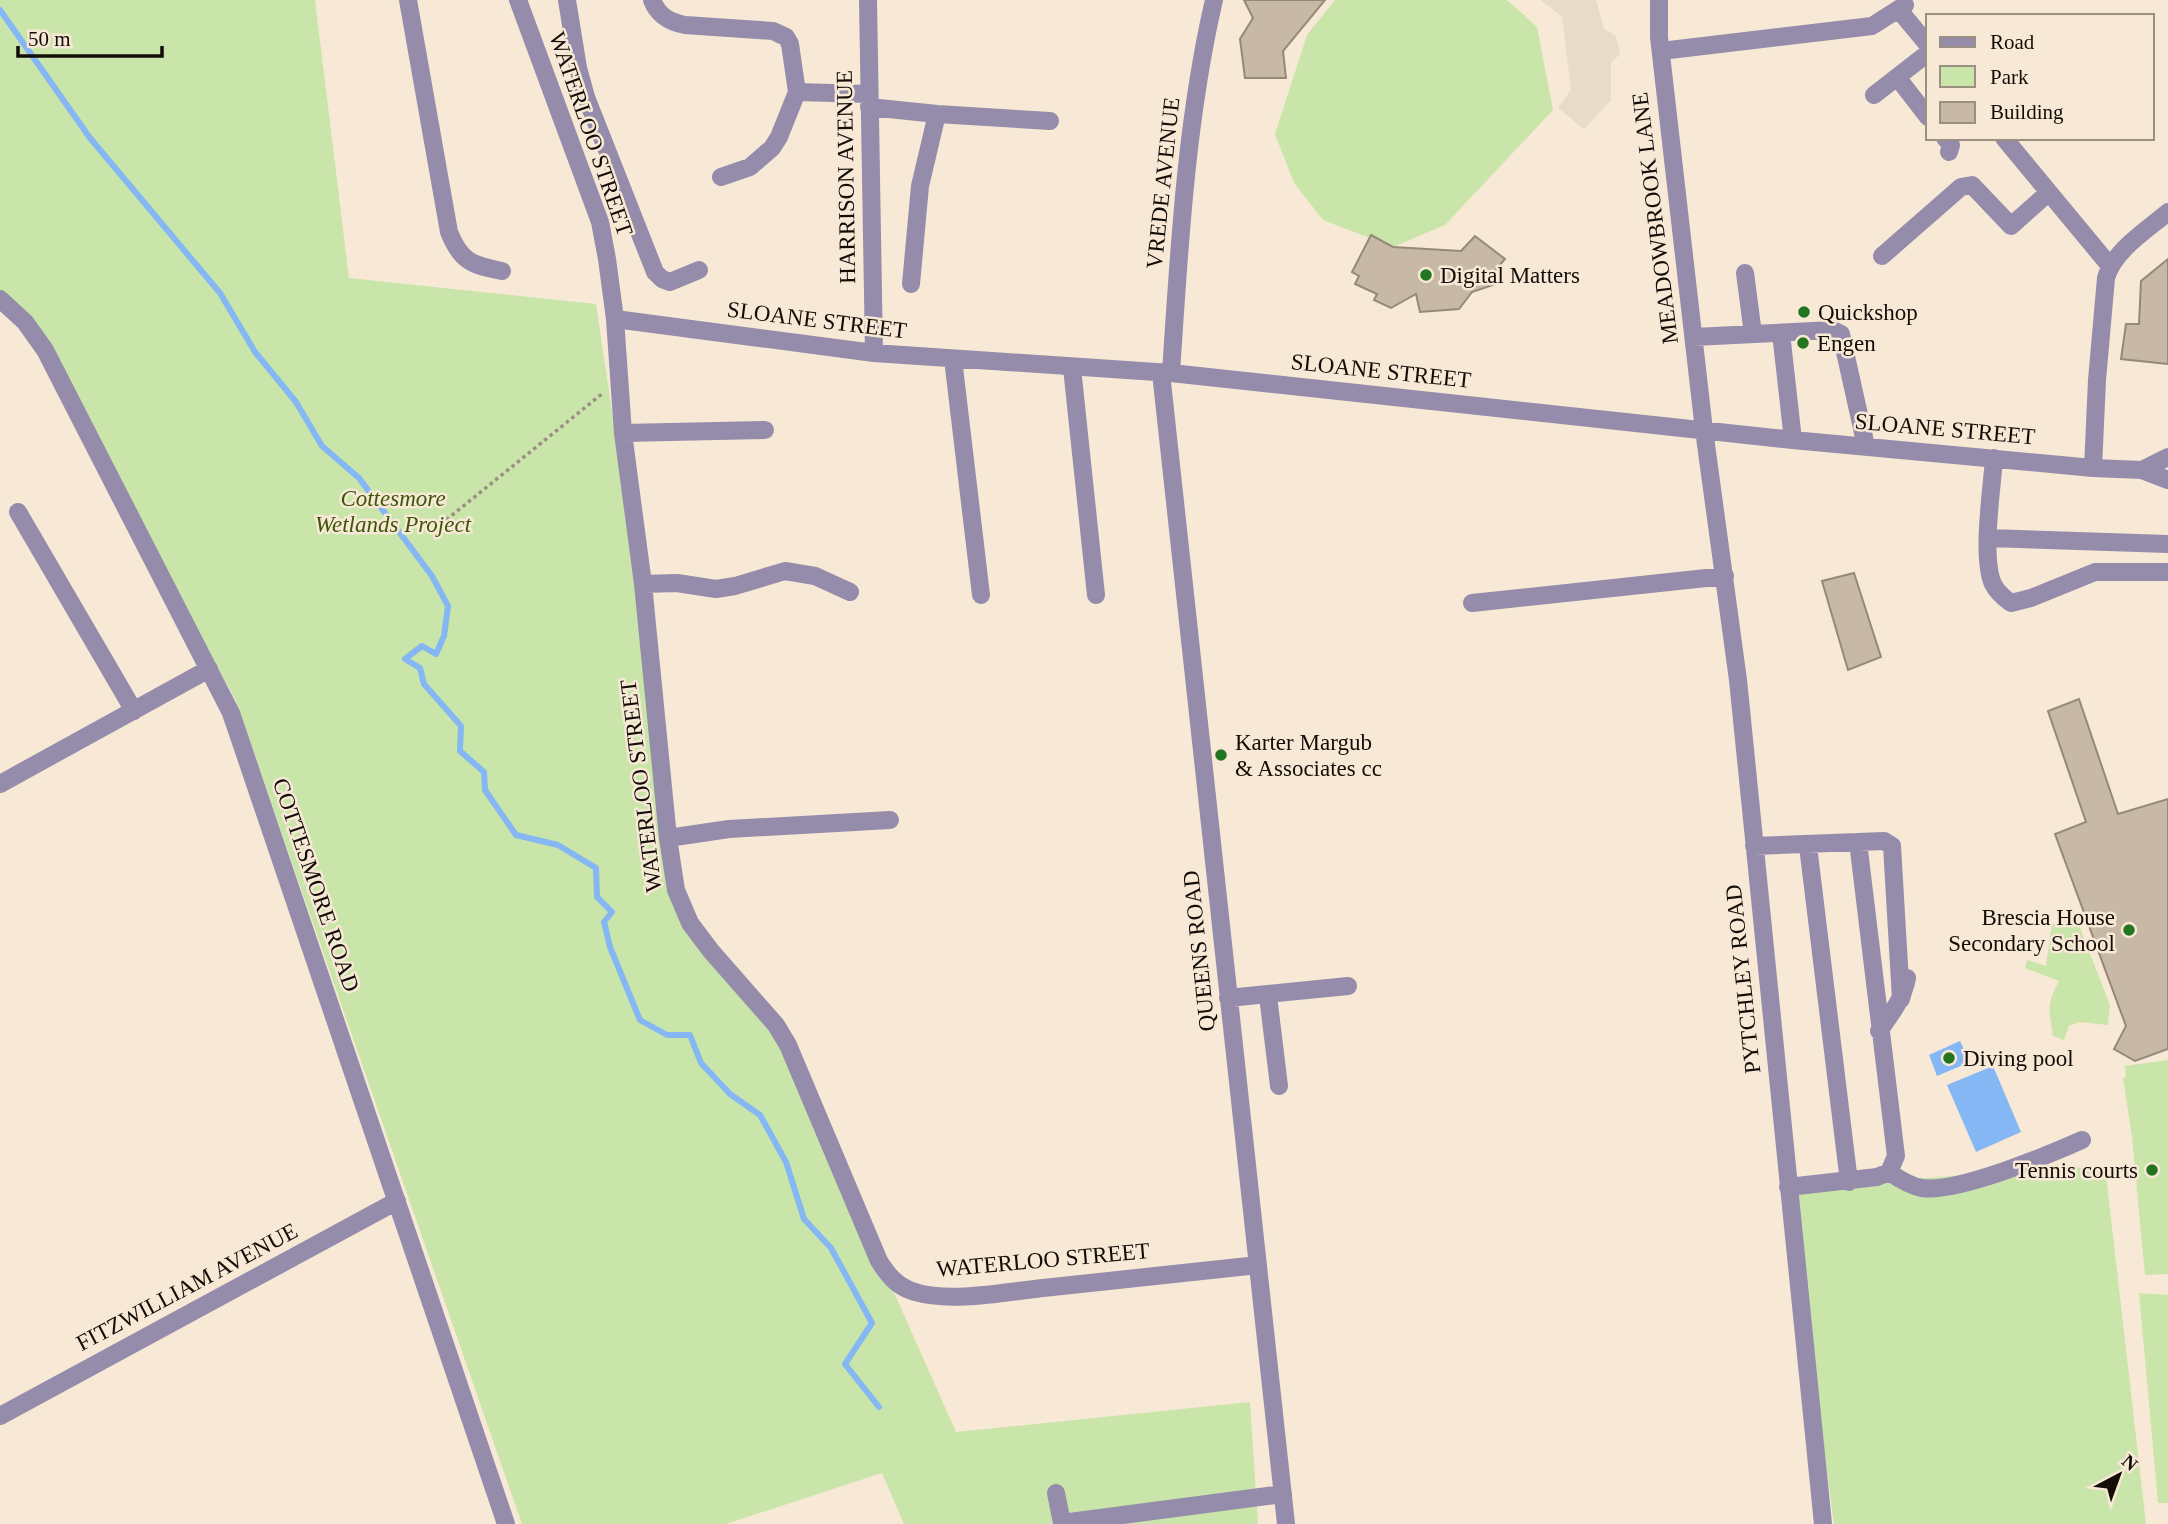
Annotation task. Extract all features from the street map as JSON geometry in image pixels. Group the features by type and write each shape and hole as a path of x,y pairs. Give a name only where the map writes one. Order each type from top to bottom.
{"street":[{"path":"408,0 449,232 455,246 468,261 502,271"},
{"name":"WATERLOO STREET","path":"518,0 600,222 607,259 615,319 623,433 643,584 668,838 676,890 690,923 776,1025 788,1045 879,1261 894,1281 914,1292 951,1296 1258,1265"},
{"path":"567,0 578,68 586,97 655,272 670,282 699,270"},
{"path":"652,0 660,14 672,22 779,32 790,44 797,92 786,124 772,148 750,167 721,177"},
{"name":"HARRISON AVENUE","path":"867,0 874,353"},
{"name":"VREDE AVENUE","path":"1166,373 1204,44 1214,0"},
{"name":"MEADOWBROOK LANE","path":"1659,0 1661,51 1704,430"},
{"path":"1661,51 1872,26 1902,8 1926,42"},
{"path":"1874,95 1926,55"},
{"path":"1897,77 1926,114"},
{"path":"797,92 869,100 937,114 1050,121"},
{"path":"911,284 920,186 937,114"},
{"path":"2006,140 2109,266"},
{"path":"1882,256 1961,187 1972,185 2011,226 2048,193"},
{"path":"2093,468 2096,380 2109,266 2168,212"},
{"path":"1745,273 1753,334"},
{"name":"COTTESMORE ROAD","path":"0,299 25,322 46,350 230,713 506,1524"},
{"name":"SLOANE STREET","path":"615,319 874,353 1166,373 1793,440 2093,468 2142,470 2168,480"},
{"path":"1694,337 1833,330 1841,334 1866,446"},
{"path":"1780,333 1793,440"},
{"path":"953,359 981,596"},
{"path":"1072,368 1096,595"},
{"name":"QUEENS ROAD","path":"1166,373 1228,998 1286,1524"},
{"path":"623,433 765,430"},
{"name":"PYTCHLEY ROAD","path":"1704,430 1726,576 1823,1524"},
{"name":"SLOANE STREET","path":"2142,470 2168,457"},
{"path":"1994,458 1988,559 1993,583 2003,598 2011,603 2031,598 2095,572 2168,572"},
{"path":"18,512 134,711"},
{"path":"1989,538 2168,544"},
{"path":"643,584 677,583 716,589 786,571 815,576 850,592"},
{"path":"1472,603 1726,576"},
{"path":"0,785 209,669"},
{"path":"668,838 729,829 890,820"},
{"path":"1755,846 1884,841 1892,846 1901,999 1879,1031"},
{"path":"1788,1187 1877,1177 1889,1172 1896,1156 1858,842"},
{"path":"1808,846 1849,1182"},
{"path":"1228,998 1348,986"},
{"path":"1268,996 1279,1086"},
{"path":"1889,1172 1921,1188 1946,1187 2045,1156 2082,1140"},
{"name":"FITZWILLIAM AVENUE","path":"0,1416 397,1201"},
{"path":"1056,1493 1062,1523 1283,1494"}],"path":[{"path":"430,533 619,379"}],"shaded area":[{"path":"1541,0 1596,0 1604,29 1616,36 1620,54 1611,63 1611,100 1584,129 1558,108 1571,90 1562,17"}],"green space":[{"name":"Cottesmore Wetlands Project","path":"0,0 315,0 349,278 596,304 688,918 776,1027 956,1432 1250,1402 1258,1524 904,1524 882,1473 726,1524 522,1524 235,699 36,335 0,307"},
{"path":"1335,0 1507,0 1537,27 1553,110 1445,225 1393,247 1323,220 1294,183 1275,134 1307,35"},
{"path":"2075,915 2110,1005 2108,1025 2079,1022 2069,1026 2064,1040 2053,1036 2050,1013 2050,1002 2059,981 2025,968 2027,960 2046,966 2052,924 2070,920"},
{"name":"Tennis courts","path":"2168,1060 2168,1274 2145,1275 2132,1137 2123,1078 2126,1077 2125,1066"},
{"path":"2105,1166 2146,1524 1834,1524 1788,1187"},
{"path":"2139,1293 2168,1295 2168,1503 2158,1503"}],"water":[{"name":"Diving pool","path":"1960,1041 1970,1062 1937,1076 1929,1055"},
{"path":"1993,1066 2021,1132 1976,1152 1947,1085"}],"building":[{"path":"1244,0 1325,0 1283,51 1286,78 1245,78 1240,39 1253,18"},
{"name":"Digital Matters","path":"1371,235 1393,247 1461,251 1475,236 1505,259 1493,273 1499,278 1493,285 1472,292 1459,309 1420,312 1416,294 1391,308 1374,300 1377,294 1355,284 1359,276 1352,272"},
{"path":"2168,259 2168,364 2121,359 2126,324 2139,324 2141,281"},
{"path":"1854,573 1881,657 1848,670 1822,581"},
{"name":"Brescia House Secondary School","path":"2079,699 2118,814 2168,799 2168,1049 2135,1061 2114,1049 2126,1026 2055,834 2086,822 2048,711"}],"waterway":[{"path":"0,10 90,138 220,293 255,352 296,402 322,446 359,478 432,576 448,606 444,636 436,654 422,646 405,659 420,668 424,684 461,726 460,751 484,772 485,790 516,835 558,845 596,868 597,897 612,912 604,922 610,947 640,1020 667,1035 690,1035 701,1063 730,1094 760,1115 786,1162 804,1219 831,1248 872,1323 845,1364 879,1407"}],"place":[{"name":"Digital Matters","path":"1426,275"},
{"name":"Quickshop","path":"1804,312"},
{"name":"Engen","path":"1803,343"},
{"name":"Karter Margub & Associates cc","path":"1221,755"},
{"name":"Brescia House Secondary School","path":"2129,930"},
{"name":"Diving pool","path":"1949,1058"},
{"name":"Tennis courts","path":"2152,1170"}]}
